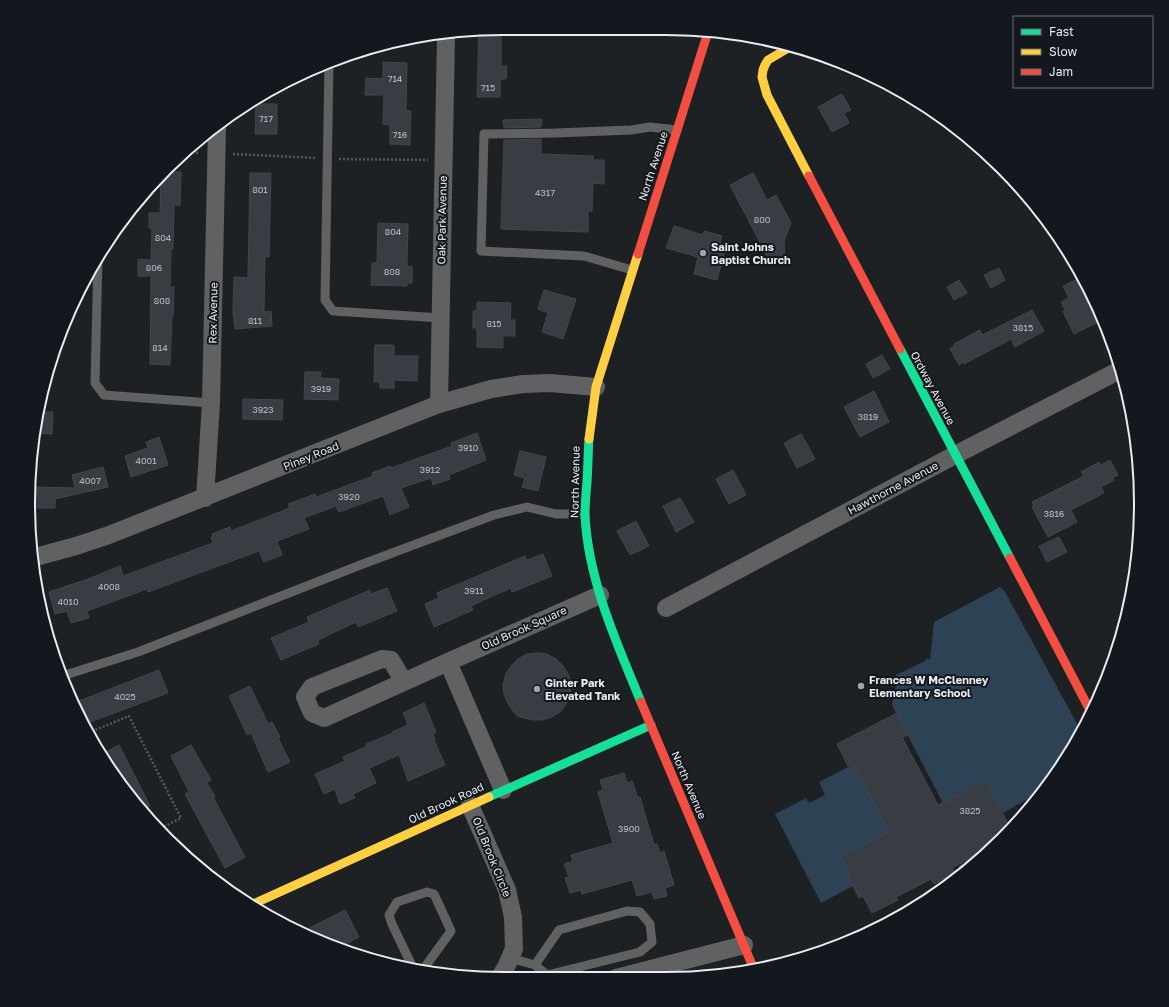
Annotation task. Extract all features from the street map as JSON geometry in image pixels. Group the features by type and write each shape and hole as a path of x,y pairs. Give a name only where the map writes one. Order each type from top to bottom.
{"street":[{"name":"North Avenue","path":"706,37 596,387 590,418 585,514 590,550 600,595 616,642 752,964"},
{"name":"Oak Park Avenue","path":"439,404 446,39"},
{"name":"Ordway Avenue","path":"783,50 771,56 762,70 762,82 767,96 1088,706"},
{"name":"Rex Avenue","path":"205,498 211,403 217,133"},
{"name":"Hawthorne Avenue","path":"666,608 955,455 1115,373"},
{"name":"Piney Road","path":"38,556 102,537 205,498 439,404 491,389 523,384 550,383 596,387"},
{"name":"Old Brook Square","path":"404,682 391,660 382,659 312,687 305,697 312,713 324,718 600,595"},
{"path":"448,662 502,790"},
{"name":"Old Brook Road","path":"258,902 502,790 651,725"},
{"name":"Old Brook Circle","path":"470,805 507,890 513,918 514,949 503,972"},
{"path":"639,972 744,945"}],"lane":[{"path":"329,69 325,300 333,311 441,318"},
{"path":"632,270 584,256 481,251 484,134 555,134 632,130 650,127 677,130"},
{"path":"98,270 94,383 104,395 211,403"},
{"path":"68,674 138,652 368,562 494,515 527,507 556,514 585,514"},
{"path":"410,963 389,915 397,902 427,892 434,894 451,931 426,965"},
{"path":"535,965 559,930 627,911 640,912 650,924 652,942 640,952 559,972"},
{"path":"510,958 535,965 543,972"}],"path":[{"path":"94,731 129,716 181,818 164,826"}],"shaded area":[{"path":"1000,587 1004,590 1078,725 1055,764 1029,798 1003,813 986,781 959,794 945,807 892,705 897,681 896,675 925,661 926,658 930,660 934,622"},
{"path":"854,764 900,830 842,858 851,875 848,876 853,886 821,903 775,814 806,798 809,803 825,795 819,782"}],"building":[{"path":"501,35 501,66 507,66 506,79 500,79 500,97 477,97 479,36"},
{"path":"383,62 407,63 406,111 411,111 410,145 390,144 390,125 383,124 384,95 365,95 366,78 383,79"},
{"path":"842,94 851,110 844,113 849,123 832,132 818,107"},
{"path":"259,104 277,104 277,134 255,134 256,106"},
{"path":"542,119 541,127 504,128 503,120"},
{"path":"541,139 541,154 593,156 593,160 604,160 604,184 593,183 592,211 588,211 588,232 501,229 504,140"},
{"path":"172,172 181,172 180,205 174,205 173,249 171,249 170,287 174,287 170,365 150,364 151,276 138,276 138,259 151,260 152,228 149,228 149,213 160,213 161,184"},
{"path":"250,173 271,173 269,257 265,256 264,312 271,311 272,326 235,329 233,311 234,277 248,278"},
{"path":"753,173 767,200 776,195 791,223 784,241 785,261 770,262 730,185"},
{"path":"378,223 408,224 407,267 412,266 412,283 407,283 407,286 371,285 372,263 377,263"},
{"name":"Saint Johns Baptist Church","path":"674,226 703,235 704,231 722,236 719,247 725,249 717,280 694,274 698,257 666,248"},
{"path":"999,268 1005,280 991,288 984,275"},
{"path":"1077,279 1097,322 1074,334 1063,311 1065,310 1061,302 1069,298 1063,286"},
{"path":"959,280 967,293 954,300 947,287"},
{"path":"544,290 576,299 563,339 542,332 548,313 538,309"},
{"path":"477,302 511,303 510,320 515,320 515,336 503,336 503,348 477,347 477,328 473,328 473,311 477,311"},
{"path":"1032,310 1044,331 1015,347 1011,339 964,364 963,362 959,365 950,349 954,346 954,344 980,330 982,335"},
{"path":"375,345 394,345 394,356 418,356 417,381 394,380 394,388 380,388 380,382 374,382"},
{"path":"882,355 890,369 873,378 866,364"},
{"path":"305,372 321,372 320,378 339,379 338,400 304,399"},
{"path":"874,391 889,422 860,437 844,407"},
{"path":"243,399 283,400 282,420 243,419"},
{"path":"44,412 53,412 52,434 40,433"},
{"path":"477,433 486,460 449,475 450,479 433,485 431,478 401,488 409,507 390,515 383,496 339,512 336,506 304,518 309,529 277,541 282,555 264,562 259,551 148,592 147,589 87,611 89,618 71,623 67,611 55,614 49,592 88,579 120,566 123,576 213,543 211,537 213,536 212,534 230,527 231,531 290,508 288,504 315,494 316,497 373,476 372,473 390,466 391,468 452,446 451,443"},
{"path":"801,434 815,459 797,468 784,443"},
{"path":"159,437 168,465 131,477 125,456 148,448 146,442"},
{"path":"520,451 546,457 538,491 522,487 525,478 514,475"},
{"path":"1110,460 1118,475 1112,478 1114,480 1101,487 1104,493 1071,510 1077,522 1048,537 1032,507 1034,506 1032,502 1084,476 1081,472 1099,462 1100,465"},
{"path":"103,467 108,487 55,499 55,508 35,508 36,487 75,488 72,475"},
{"path":"733,470 746,495 729,504 716,479"},
{"path":"680,498 694,522 676,532 663,506"},
{"path":"636,521 649,546 630,555 617,531"},
{"path":"1059,537 1067,552 1047,562 1039,546"},
{"path":"543,554 552,576 512,592 511,588 471,606 473,610 434,627 425,604 439,598 437,593 525,556 527,560"},
{"path":"387,588 397,611 358,627 356,622 318,640 319,644 281,660 271,638 309,622 307,617 370,590 371,594"},
{"name":"Ginter Park Elevated Tank","path":"527,654 547,654 556,659 568,674 571,684 570,694 566,704 560,712 552,717 542,720 532,720 517,716 508,704 504,694 503,684 506,674 518,659"},
{"path":"159,670 168,693 90,722 79,701"},
{"path":"250,686 268,724 272,722 280,737 278,738 290,762 268,772 251,733 247,735 229,696"},
{"path":"424,703 436,732 433,734 434,740 445,765 408,781 399,755 369,768 376,783 353,794 355,798 340,804 335,789 324,794 315,774 345,761 343,757 367,746 366,744 408,725 403,713"},
{"path":"897,713 908,735 902,737 938,805 986,781 1008,823 973,857 952,868 954,872 951,875 934,884 931,879 896,897 898,900 872,913 863,896 859,898 848,876 851,875 841,857 889,832 853,764 848,766 837,744"},
{"path":"119,745 150,806 147,808 132,789 106,752"},
{"path":"191,745 211,780 207,783 215,796 213,797 245,857 225,868 185,794 189,792 171,756"},
{"path":"624,773 627,783 632,781 638,798 640,797 654,845 657,844 660,853 664,851 674,885 665,888 667,896 654,899 652,892 637,896 632,880 582,894 581,890 570,893 565,878 569,877 564,864 573,861 571,855 613,843 598,792 603,790 600,780"},
{"path":"345,910 359,937 346,944 308,929"}],"traffic: fast":[{"path":"900,349 1010,558"},
{"path":"589,439 585,503 587,539 605,611 641,702"},
{"path":"489,797 651,725"}],"traffic: slow":[{"path":"784,50 768,60 763,70 762,77 767,95 809,176"},
{"path":"589,439 596,387 638,254"},
{"path":"258,902 489,797"}],"traffic: jam":[{"path":"638,254 706,37"},
{"path":"809,176 900,349"},
{"path":"1010,558 1088,706"},
{"path":"641,702 752,964"}],"place":[{"name":"Saint Johns Baptist Church","path":"703,253"},
{"name":"Frances W McClenney Elementary School","path":"861,686"},
{"name":"Ginter Park Elevated Tank","path":"537,689"}]}
